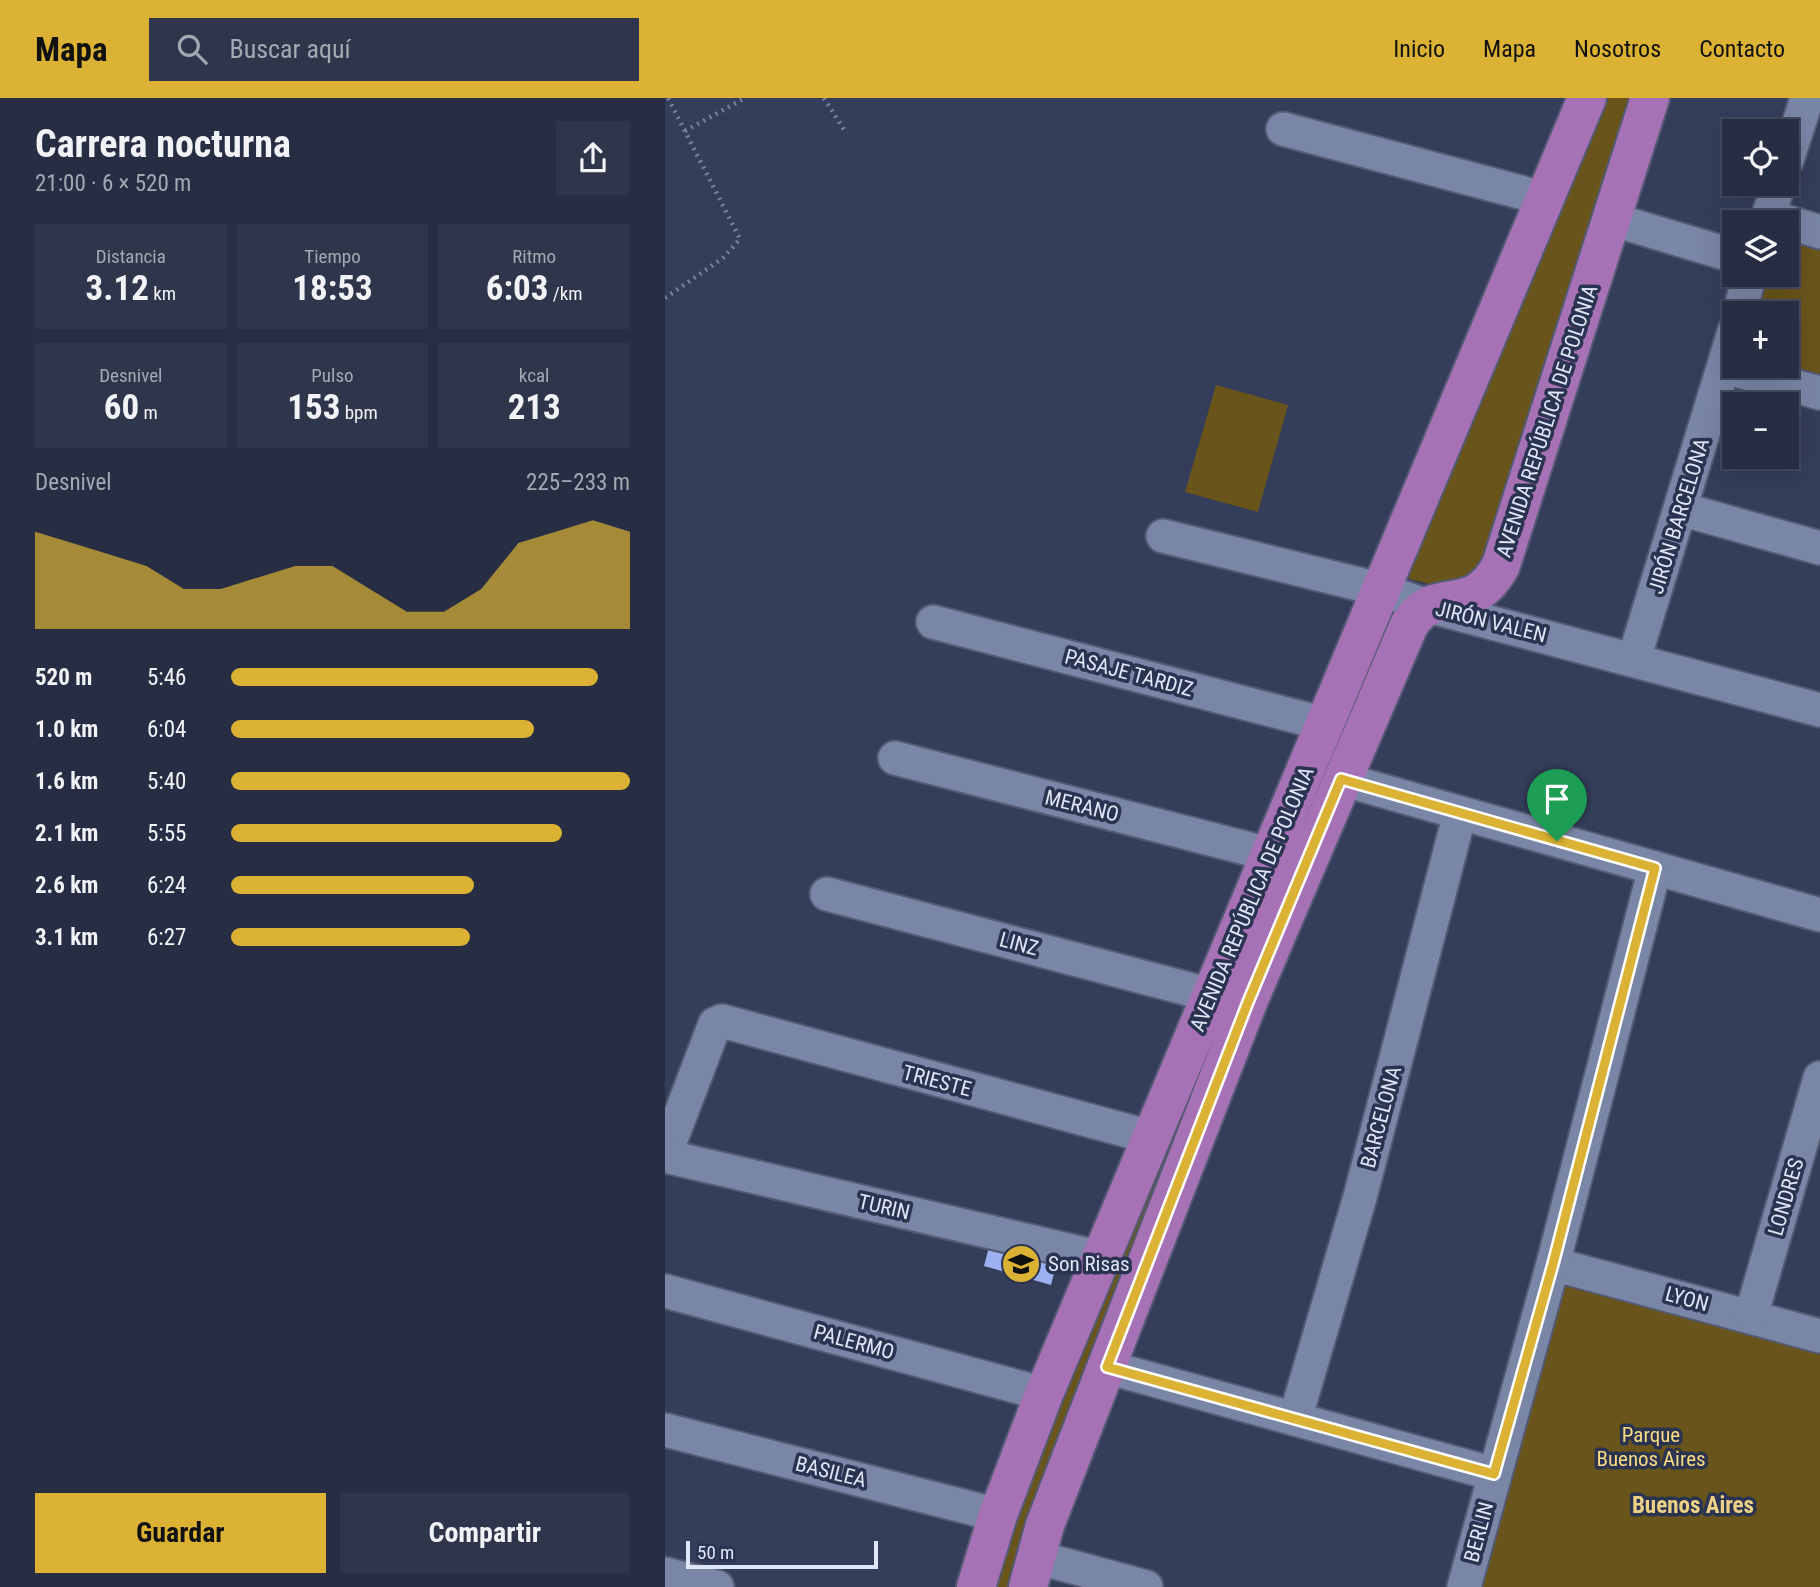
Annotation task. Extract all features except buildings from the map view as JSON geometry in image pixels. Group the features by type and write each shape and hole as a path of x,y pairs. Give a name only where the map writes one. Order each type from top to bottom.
{"main road":[{"name":"AVENIDA REPÚBLICA DE POLONIA","path":"976,1587 997,1515 1044,1394 1154,1138 1379,589 1587,98"},
{"name":"AVENIDA REPÚBLICA DE POLONIA","path":"1032,1572 1045,1525 1248,1002 1409,625 1425,605 1477,595 1492,582 1501,565 1650,98"}],"street":[{"path":"1799,123 1807,98"},
{"path":"1283,129 1546,199"},
{"path":"1611,219 1722,252"},
{"path":"1799,227 1820,232"},
{"name":"JIRÓN BARCELONA","path":"1634,659 1722,377"},
{"path":"1765,378 1820,393"},
{"path":"1681,509 1820,548"},
{"name":"JIRÓN VALEN","path":"1163,536 1379,589 1425,605 1820,710"},
{"name":"PASAJE TARDIZ","path":"933,622 1325,724"},
{"name":"MERANO","path":"895,758 1269,854"},
{"path":"1341,779 1820,915"},
{"name":"BARCELONA","path":"1295,1419 1360,1197 1460,813"},
{"name":"BERLIN","path":"1464,1587 1553,1264 1655,868"},
{"name":"LINZ","path":"827,894 1211,995"},
{"name":"TRIESTE","path":"665,1156 715,1024 722,1021 1154,1138"},
{"name":"LONDRES","path":"1751,1317 1814,1124 1820,1078"},
{"name":"TURIN","path":"665,1156 1102,1258"},
{"name":"LYON","path":"1553,1264 1820,1336"},
{"name":"PALERMO","path":"665,1291 1044,1394"},
{"path":"1107,1367 1494,1474"},
{"name":"BASILEA","path":"665,1430 997,1515"},
{"path":"1032,1572 1146,1587"},
{"path":"665,1574 717,1587"}],"path":[{"path":"665,298 723,258 740,239 668,98"},
{"path":"685,131 745,98"},
{"path":"824,98 846,132"}],"green space":[{"path":"1601,98 1640,98 1495,562 1452,590 1410,579 1406,572"},
{"path":"1799,230 1820,236 1820,379 1799,373 1799,301 1760,301 1765,287 1799,287"},
{"path":"1216,385 1288,405 1258,512 1185,492"},
{"path":"1387,604 1404,612 1019,1587 992,1587 1018,1502"},
{"name":"Parque Buenos Aires","path":"1553,1276 1820,1348 1820,1587 1467,1587"}],"place":[{"name":"Son Risas","path":"1021,1264"}],"district":[{"name":"Buenos Aires","path":"1693,1505"}],"route":[{"path":"1341,779 1557,841 1655,868 1553,1264 1494,1474 1107,1367 1248,1002 1341,779"}]}
